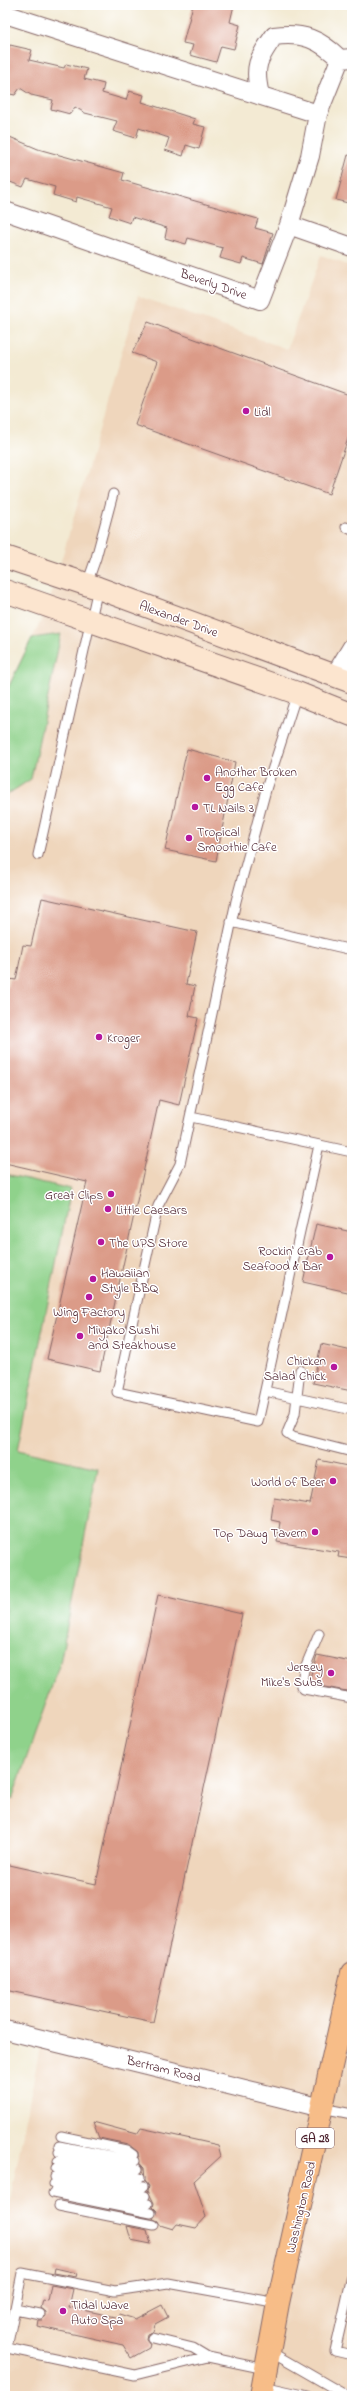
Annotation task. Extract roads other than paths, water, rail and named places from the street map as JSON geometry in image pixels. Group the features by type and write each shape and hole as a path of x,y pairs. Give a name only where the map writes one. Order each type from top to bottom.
{"main road":[{"name":"Alexander Drive","path":"5,557 93,586 344,679"},
{"path":"5,591 297,693 352,715"},
{"name":"Washington Road","path":"264,2376 278,2303 352,1972"}],"street":[{"path":"5,14 318,114"},
{"path":"260,95 256,77 258,59 274,36 293,33 313,40 346,58"},
{"name":"Beverly Drive","path":"5,210 260,300 289,225 310,156 318,114 346,58"},
{"path":"289,225 352,247"},
{"path":"344,679 352,647"},
{"name":"Bertram Road","path":"5,2030 322,2108"}],"lane":[{"path":"38,855 91,621 96,558 113,494"},
{"path":"297,693 267,786 232,922 180,1164 158,1206 117,1392 258,1422 319,1145"},
{"path":"232,922 352,950"},
{"path":"191,1117 352,1152"},
{"path":"300,1370 294,1414 287,1429 290,1436 352,1452"},
{"path":"265,1391 352,1410"},
{"path":"319,1634 304,1670 301,1686 304,1689 352,1698"},
{"path":"322,2108 352,2114"},
{"path":"126,2150 137,2166 57,2165 126,2150"},
{"path":"57,2165 145,2196 57,2165"},
{"path":"57,2165 151,2213"},
{"path":"58,2206 154,2225"},
{"path":"208,2357 135,2375 7,2348 22,2273 115,2291 168,2283 278,2303"},
{"path":"352,2276 334,2351 352,2355"},
{"path":"15,2309 40,2314"},
{"path":"152,2338 193,2348 208,2357 264,2376 347,2396"},
{"path":"264,2376 308,2396"}],"place":[{"name":"Lidl","path":"246,411"},
{"name":"Another Broken Egg Cafe","path":"207,778"},
{"name":"TL Nails 3","path":"195,807"},
{"name":"Tropical Smoothie Cafe","path":"189,838"},
{"name":"Kroger","path":"99,1037"},
{"name":"Great Clips","path":"111,1194"},
{"name":"Little Caesars","path":"108,1209"},
{"name":"The UPS Store","path":"101,1242"},
{"name":"Rockin' Crab Seafood & Bar","path":"330,1257"},
{"name":"Hawaiian Style BBQ","path":"93,1279"},
{"name":"Wing Factory","path":"89,1297"},
{"name":"Miyako Sushi and Steakhouse","path":"80,1336"},
{"name":"Chicken Salad Chick","path":"334,1367"},
{"name":"World of Beer","path":"333,1481"},
{"name":"Top Dawg Tavern","path":"315,1532"},
{"name":"Jersey Mike's Subs","path":"331,1673"},
{"name":"Tidal Wave Auto Spa","path":"63,2311"}]}
